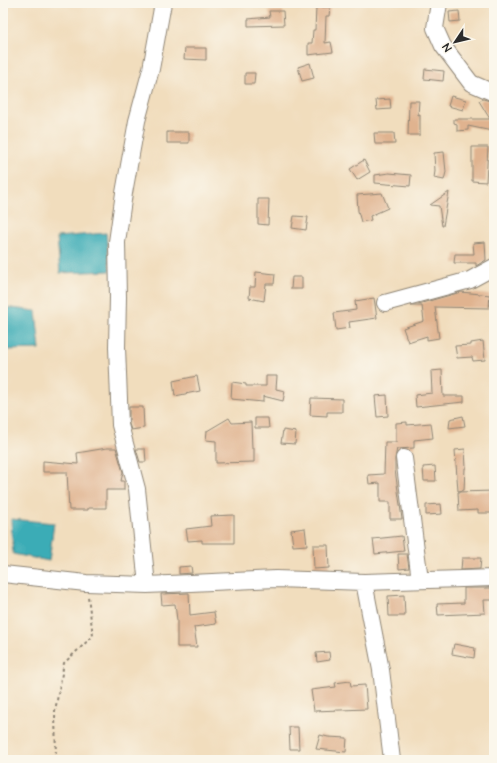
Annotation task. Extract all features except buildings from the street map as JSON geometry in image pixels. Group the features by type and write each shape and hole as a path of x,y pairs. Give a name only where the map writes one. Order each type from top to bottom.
{"street":[{"path":"147,585 137,489 120,425 117,347 117,242 137,121 151,69 163,3"},
{"path":"439,3 435,28 443,46 471,84 494,93"},
{"path":"385,303 470,280 494,267"},
{"path":"404,458 420,580"},
{"path":"3,574 86,583 147,585 276,579 364,582 494,578"},
{"path":"364,582 381,670 392,760"}],"path":[{"path":"56,760 55,711 64,663 93,636 86,583"}],"water":[{"path":"106,233 110,271 60,273 57,237"},
{"path":"3,307 36,311 40,349 3,350"},
{"path":"11,519 54,523 49,561 13,554"}]}
